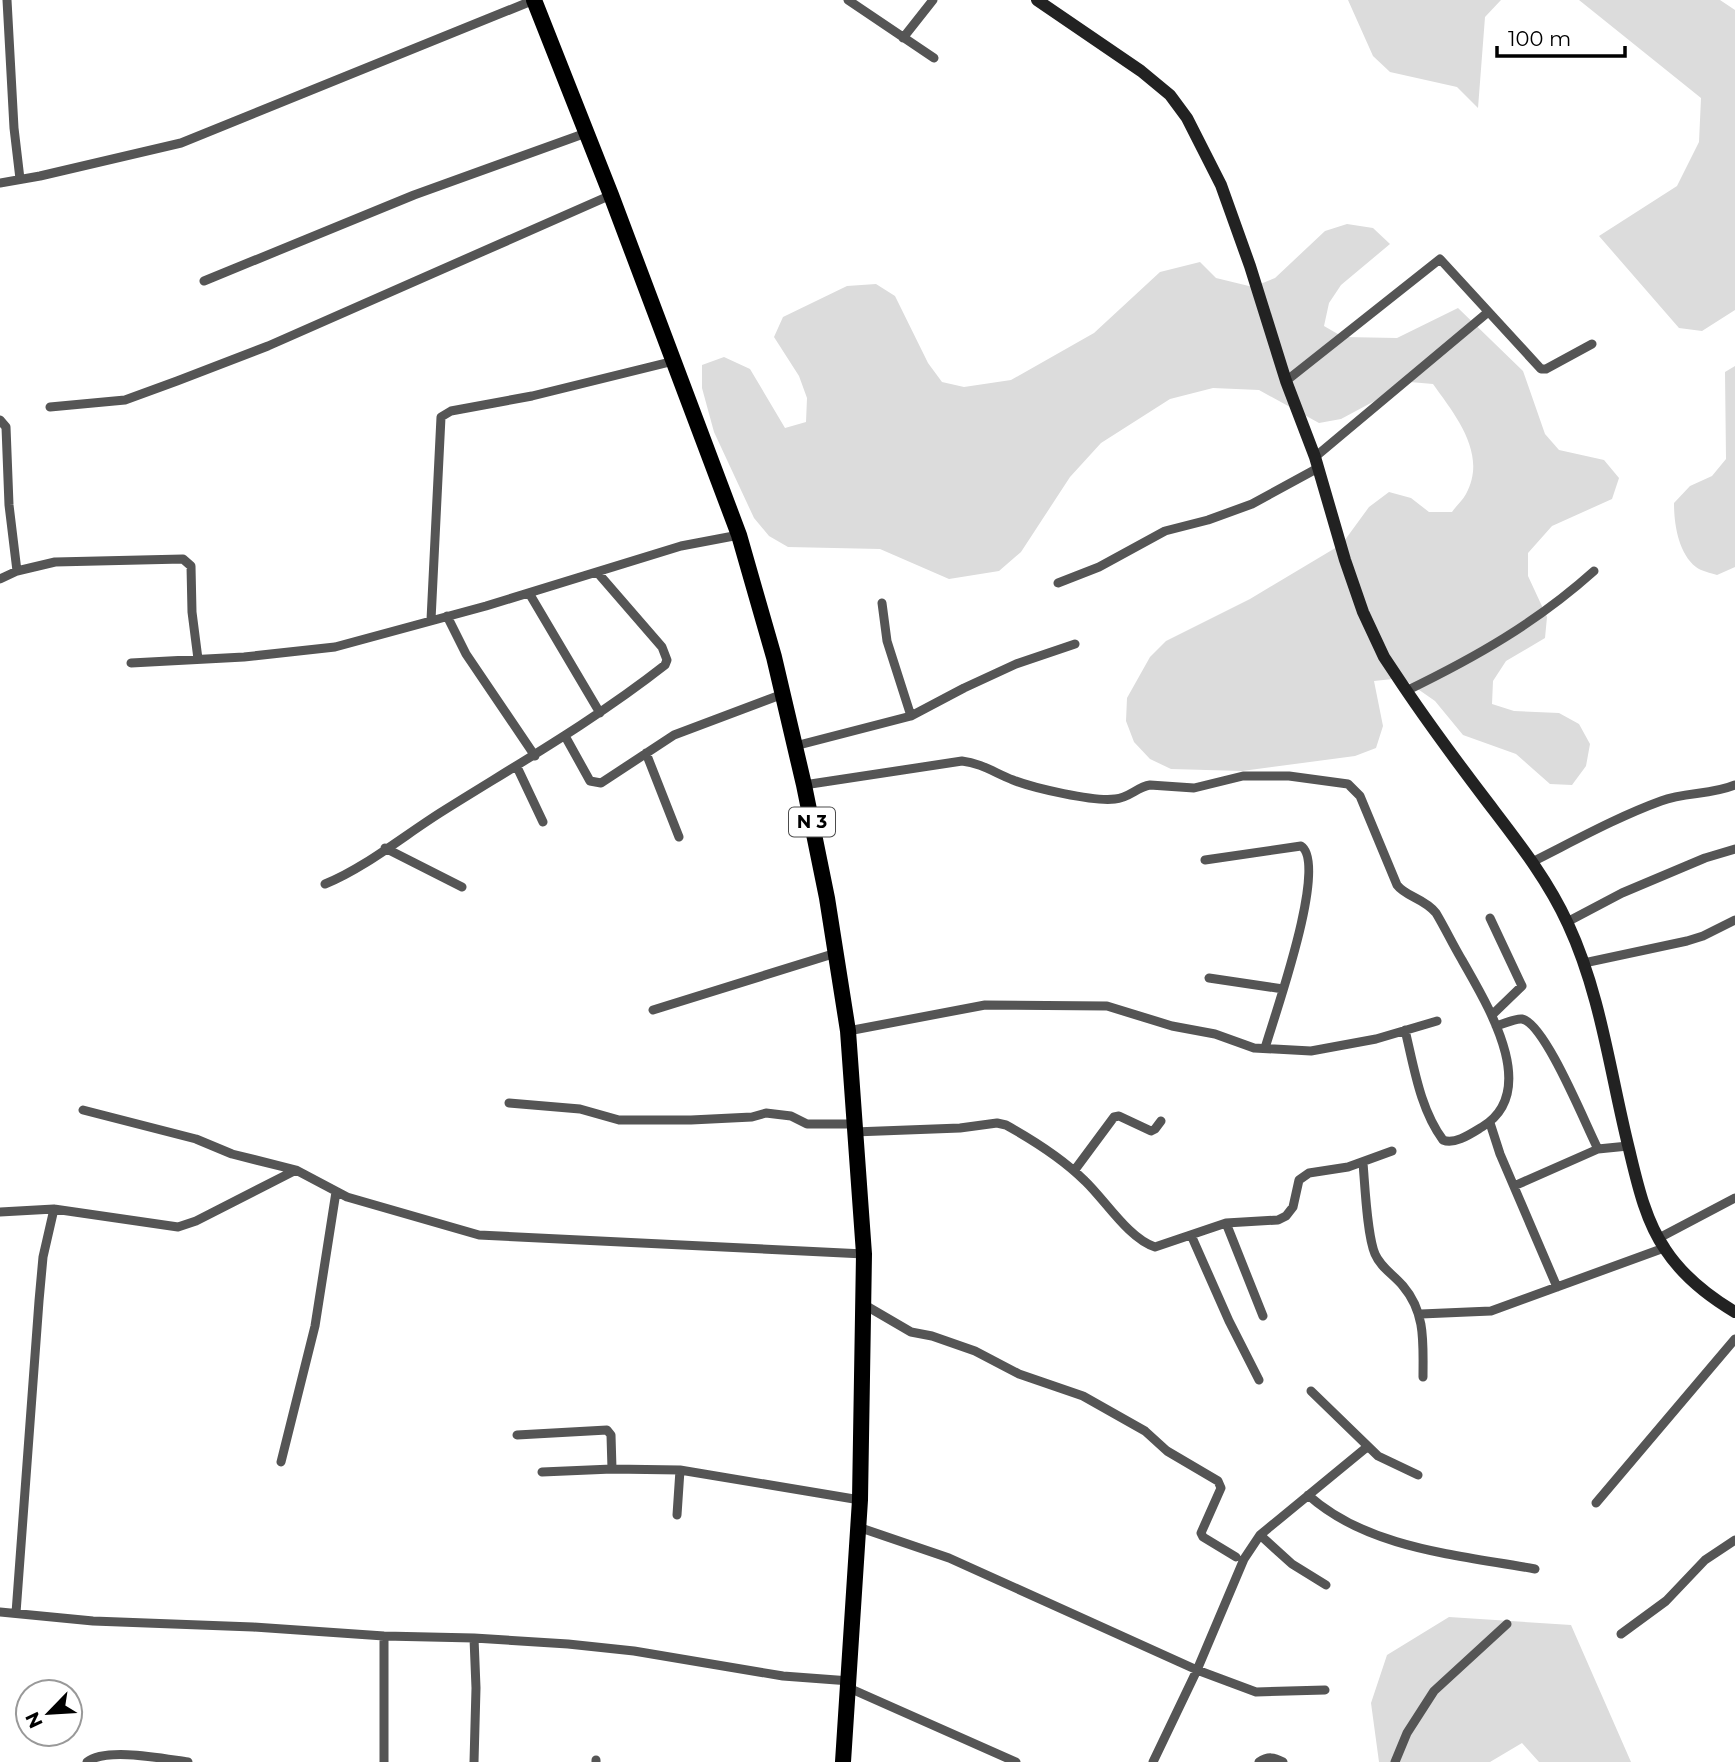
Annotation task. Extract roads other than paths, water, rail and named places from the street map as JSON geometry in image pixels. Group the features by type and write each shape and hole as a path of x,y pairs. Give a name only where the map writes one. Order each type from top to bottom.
{"highway":[{"name":"N 3","path":"534,0 611,195 738,535 783,694 804,785 836,953 848,1031 864,1254 860,1500 843,1762"}],"main road":[{"path":"1037,0 1142,71 1170,95 1187,118 1221,185 1250,266 1286,381 1317,463 1363,612 1384,657 1406,691 1532,862 1567,922 1584,963 1600,1017 1642,1201 1661,1243 1683,1271 1711,1298 1735,1312"}],"street":[{"path":"7,0 13,114 20,179"},
{"path":"0,183 181,143 534,0"},
{"path":"848,0 933,58"},
{"path":"903,38 933,0"},
{"path":"204,281 414,195 586,133"},
{"path":"50,407 125,400 177,381 268,346 611,195"},
{"path":"1286,381 1436,260 1443,261 1541,369 1546,369 1592,344"},
{"path":"1058,583 1098,567 1165,531 1208,520 1252,504 1317,463 1488,313"},
{"path":"431,620 441,417 451,411 533,396 674,361"},
{"path":"0,420 6,427 7,435 9,505 17,571"},
{"path":"131,663 244,657 335,647 528,593 681,546 738,535"},
{"path":"0,579 17,571 55,562 183,559 191,566 192,612 198,659"},
{"path":"1406,691 1471,659 1529,624 1594,571"},
{"path":"325,884 358,867 535,756 666,665 662,647 597,572"},
{"path":"528,593 600,713"},
{"path":"882,603 887,641 911,716"},
{"path":"447,616 466,654 535,756"},
{"path":"795,746 911,716 1016,664 1075,644"},
{"path":"565,736 590,781 601,783 674,735 783,694"},
{"path":"646,753 679,837"},
{"path":"804,785 962,761 984,765 995,773 1038,788 1113,800 1150,785 1194,788 1242,776 1289,776 1348,784 1360,796 1397,885 1402,892 1430,905 1436,913 1492,1015 1510,1081 1501,1112 1490,1123 1451,1142 1443,1140 1422,1098 1405,1030"},
{"path":"517,767 543,822"},
{"path":"1532,862 1662,800 1698,792 1721,791 1735,785"},
{"path":"1205,860 1290,847 1305,848 1310,872 1305,912 1265,1048"},
{"path":"385,848 462,887"},
{"path":"1567,922 1622,893 1705,858 1735,849"},
{"path":"1490,918 1522,986 1492,1015"},
{"path":"1584,963 1687,941 1735,920"},
{"path":"653,1010 836,953"},
{"path":"1209,978 1283,989"},
{"path":"848,1031 985,1005 1107,1006 1172,1026 1215,1034 1255,1048 1327,1050 1437,1021"},
{"path":"1496,1026 1520,1019 1530,1023 1561,1068 1598,1149"},
{"path":"509,1102 580,1109 619,1120 752,1117 766,1113 792,1116 807,1124 854,1128 960,1128 997,1123 1016,1130 1074,1171 1136,1236 1155,1247 1226,1223 1278,1220 1286,1216 1293,1207 1297,1186 1304,1176 1363,1163 1392,1151"},
{"path":"83,1110 196,1139 232,1154 296,1170 336,1192 458,1231 479,1235 864,1254"},
{"path":"1074,1171 1114,1117 1119,1116 1151,1131 1161,1121"},
{"path":"1490,1123 1557,1287"},
{"path":"1514,1186 1598,1149 1628,1146"},
{"path":"1363,1163 1373,1249 1381,1266 1407,1291 1421,1314 1423,1377"},
{"path":"0,1212 54,1209 178,1227 196,1221 296,1170"},
{"path":"281,1462 315,1326 336,1192"},
{"path":"1421,1314 1491,1311 1557,1287 1661,1243 1735,1198"},
{"path":"16,1613 39,1301 44,1257 54,1209"},
{"path":"1226,1223 1263,1316"},
{"path":"1191,1235 1229,1321 1259,1380"},
{"path":"863,1304 911,1332 975,1350 1019,1374 1083,1396 1145,1431 1167,1451 1218,1481 1221,1488 1201,1533 1203,1537 1236,1557"},
{"path":"1596,1503 1735,1339"},
{"path":"1311,1391 1378,1456 1418,1475"},
{"path":"517,1436 607,1430 611,1435 612,1469"},
{"path":"1153,1762 1197,1670 1244,1559 1259,1535 1367,1447"},
{"path":"542,1472 680,1469 860,1500"},
{"path":"677,1515 680,1469"},
{"path":"1308,1495 1325,1510 1347,1522 1410,1546 1535,1569"},
{"path":"858,1527 949,1558 1197,1670 1256,1692 1325,1690"},
{"path":"1259,1535 1292,1564 1326,1585"},
{"path":"1621,1634 1666,1601 1705,1560 1735,1540"},
{"path":"0,1612 93,1621 474,1638 634,1651 783,1676 850,1684 1016,1762"},
{"path":"1395,1762 1407,1733 1434,1691 1507,1624"},
{"path":"384,1636 384,1762"},
{"path":"474,1638 474,1762"},
{"path":"88,1762 108,1756 148,1756 187,1762"},
{"path":"1259,1762 1266,1758 1275,1758 1283,1762"}]}
